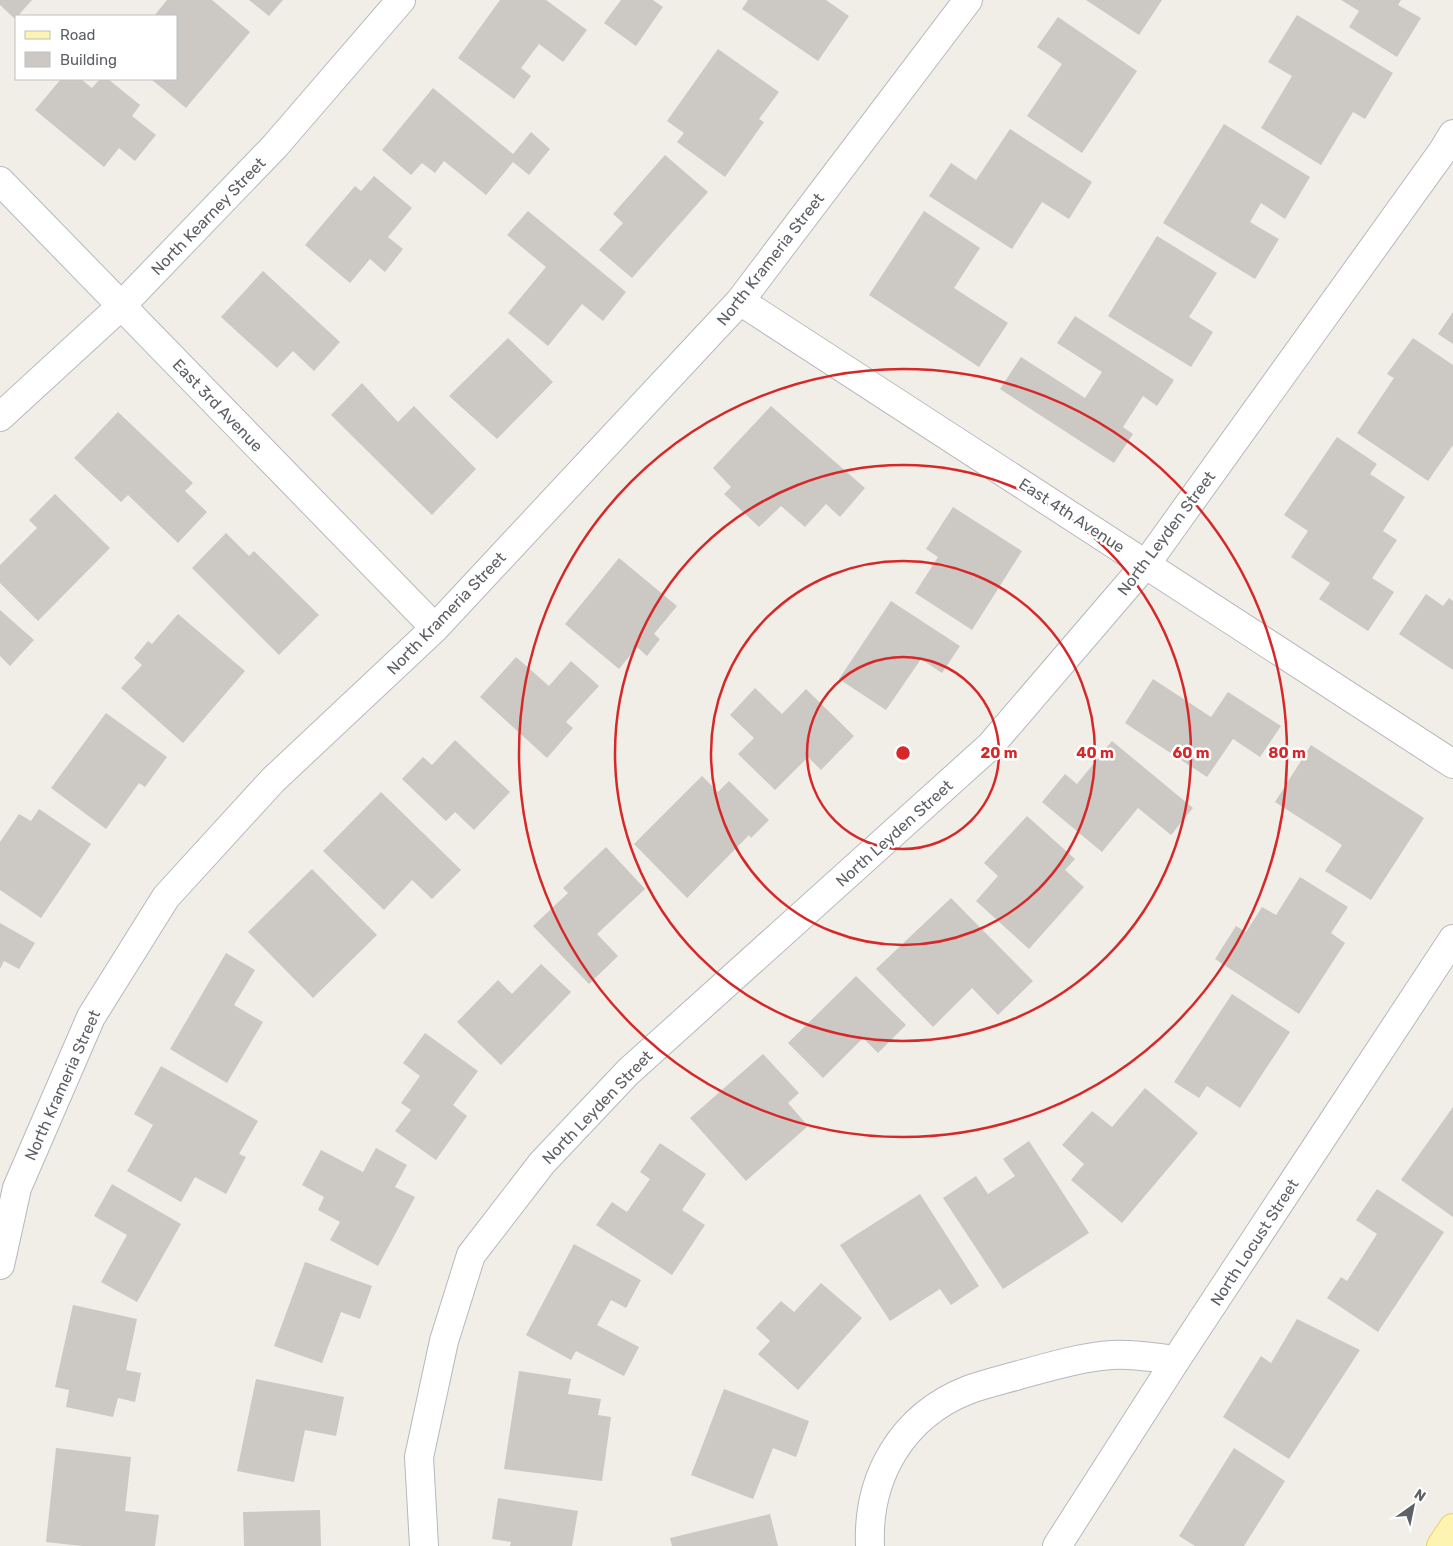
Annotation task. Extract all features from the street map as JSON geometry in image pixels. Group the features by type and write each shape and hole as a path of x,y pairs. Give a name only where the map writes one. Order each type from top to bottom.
{"main road":[{"path":"1441,1546 1453,1528"}],"street":[{"name":"North Kearney Street","path":"0,417 121,306 275,146 401,0"},
{"name":"North Krameria Street","path":"0,1265 17,1188 91,1017 166,897 273,780 436,628 740,301 968,0"},
{"name":"North Leyden Street","path":"424,1546 418,1457 444,1341 471,1255 542,1163 628,1072 990,746 1146,564 1442,152 1453,134"},
{"name":"East 3rd Avenue","path":"0,182 436,628"},
{"name":"East 4th Avenue","path":"740,301 1453,764"},
{"name":"North Locust Street","path":"1057,1546 1176,1360 1453,939"},
{"path":"870,1546 869,1526 876,1486 890,1455 909,1430 932,1409 968,1390 1054,1365 1112,1355 1176,1360"}],"building":[{"path":"0,0 32,0 19,15 15,15 15,19 0,5"},
{"path":"167,0 212,0 250,32 186,108 152,80 178,80 178,15 155,15"},
{"path":"249,0 283,0 269,16"},
{"path":"500,0 546,0 587,30 563,62 539,44 521,68 531,76 514,99 458,58"},
{"path":"621,0 653,0 663,7 636,46 604,23"},
{"path":"748,0 826,0 849,16 818,61 742,9"},
{"path":"1086,0 1162,0 1139,35"},
{"path":"1341,0 1401,0 1398,5 1421,18 1397,57 1349,27 1359,11"},
{"path":"1297,15 1393,73 1365,119 1353,112 1321,165 1261,128 1292,76 1268,62"},
{"path":"1058,17 1137,71 1082,153 1027,116 1062,64 1037,47"},
{"path":"718,49 779,92 759,119 764,122 725,177 677,142 684,133 667,121"},
{"path":"60,80 82,80 92,88 99,80 109,80 140,105 132,116 156,135 135,161 119,148 104,167 35,110"},
{"path":"433,88 513,154 531,132 550,149 529,175 513,162 486,195 444,161 435,173 422,163 411,175 382,150"},
{"path":"1224,124 1310,177 1285,219 1261,203 1250,222 1279,239 1255,279 1163,223"},
{"path":"1010,129 1092,182 1069,219 1042,202 1012,249 929,196 951,163 976,180"},
{"path":"665,155 708,192 632,278 599,250 623,223 613,214"},
{"path":"374,176 412,208 388,237 403,249 385,272 370,259 350,283 305,245 355,186 361,191"},
{"path":"528,211 626,292 603,321 582,304 548,346 508,313 546,267 507,235"},
{"path":"924,211 980,248 954,288 1008,323 979,367 869,295"},
{"path":"1157,236 1217,273 1189,317 1213,332 1191,367 1108,316"},
{"path":"263,271 340,342 314,371 293,351 277,368 221,317"},
{"path":"1453,312 1453,344 1438,334"},
{"path":"1075,316 1174,380 1157,406 1143,396 1123,427 1133,434 1114,463 1000,389 1021,357 1085,398 1102,372 1057,343"},
{"path":"508,338 553,382 497,439 449,396"},
{"path":"1413,338 1453,365 1453,445 1428,481 1357,433 1394,378 1387,374"},
{"path":"362,383 398,422 414,406 476,469 432,515 331,415"},
{"path":"771,406 865,488 840,517 826,504 805,527 781,506 759,527 724,494 731,487 713,468"},
{"path":"118,412 193,483 185,491 207,512 178,543 128,495 121,502 74,458"},
{"path":"1337,437 1377,464 1370,474 1405,497 1383,531 1397,540 1372,578 1394,592 1368,631 1319,599 1330,583 1291,557 1308,531 1284,515"},
{"path":"55,494 110,548 38,621 0,583 0,565 37,528 29,520"},
{"path":"953,507 1022,551 972,630 915,593 938,557 926,549"},
{"path":"226,533 249,556 254,551 319,615 279,655 192,568"},
{"path":"619,558 677,606 654,634 660,639 647,656 637,647 619,669 565,624"},
{"path":"1426,594 1443,606 1449,598 1453,601 1453,670 1399,634"},
{"path":"891,601 960,646 942,673 921,659 886,710 839,679"},
{"path":"0,610 34,640 10,666 0,656"},
{"path":"178,614 245,671 183,743 121,688 142,665 134,658 148,641 152,644"},
{"path":"516,657 549,686 571,661 599,686 566,722 573,728 547,758 480,697"},
{"path":"1153,679 1211,717 1228,692 1281,726 1260,757 1233,739 1207,777 1125,723"},
{"path":"755,688 782,714 806,689 854,736 821,770 808,757 775,790 738,754 754,738 730,715"},
{"path":"106,713 167,757 145,787 139,783 106,829 51,788"},
{"path":"455,740 510,792 474,830 455,812 446,821 402,779 423,757 432,765"},
{"path":"1112,741 1193,808 1171,835 1138,808 1102,852 1042,802 1065,774 1077,784"},
{"path":"1311,745 1424,818 1371,900 1325,871 1342,845 1275,802"},
{"path":"702,776 718,792 729,781 769,820 751,838 749,835 687,898 634,844"},
{"path":"381,792 461,870 432,899 412,880 384,910 323,851"},
{"path":"39,809 91,844 41,918 0,890 0,842 19,814 31,821"},
{"path":"1027,816 1075,859 1065,870 1084,887 1029,949 976,901 998,876 984,863"},
{"path":"606,847 645,889 597,934 618,956 589,984 533,926 568,893 563,888"},
{"path":"312,869 377,935 313,998 248,932"},
{"path":"1300,877 1348,907 1331,933 1345,943 1299,1014 1215,959 1236,926 1246,932 1262,907 1276,915"},
{"path":"951,898 1033,981 998,1015 972,988 933,1027 876,969"},
{"path":"0,923 35,943 19,969 4,961 0,969"},
{"path":"226,953 255,970 234,1005 263,1022 227,1083 170,1049"},
{"path":"541,964 571,992 501,1065 457,1022 498,980 512,994"},
{"path":"856,976 906,1025 878,1053 863,1038 823,1078 788,1043"},
{"path":"1232,994 1290,1032 1240,1108 1207,1086 1199,1098 1174,1082"},
{"path":"425,1033 478,1071 453,1105 467,1116 436,1160 395,1131 411,1110 401,1103 420,1076 403,1063"},
{"path":"763,1054 799,1093 788,1103 808,1126 746,1181 690,1118"},
{"path":"161,1066 258,1121 239,1154 246,1157 226,1194 195,1177 181,1202 127,1171 153,1125 134,1114"},
{"path":"1145,1088 1198,1133 1122,1223 1071,1180 1084,1164 1062,1145 1092,1111 1112,1127"},
{"path":"1453,1107 1453,1217 1401,1180"},
{"path":"1029,1141 1089,1233 1003,1289 943,1198 976,1176 988,1194 1015,1176 1003,1159"},
{"path":"660,1143 706,1174 682,1210 705,1225 672,1275 596,1225 612,1202 627,1212 650,1179 640,1172"},
{"path":"376,1148 407,1165 395,1187 415,1197 378,1266 330,1240 340,1222 318,1210 324,1197 302,1185 321,1150 363,1172"},
{"path":"112,1184 181,1224 137,1302 101,1282 127,1235 94,1216"},
{"path":"1377,1189 1444,1232 1378,1332 1327,1298 1341,1277 1347,1281 1377,1234 1356,1220"},
{"path":"920,1194 979,1286 951,1305 940,1289 890,1321 840,1245"},
{"path":"574,1244 641,1280 626,1308 611,1300 597,1325 639,1347 624,1376 576,1351 571,1360 526,1335"},
{"path":"305,1262 372,1286 360,1319 341,1312 322,1363 274,1346"},
{"path":"821,1283 862,1318 798,1390 758,1354 770,1341 756,1328 781,1301 794,1312"},
{"path":"73,1305 137,1319 126,1370 141,1373 135,1402 118,1398 113,1417 66,1407 69,1390 55,1387"},
{"path":"1297,1319 1360,1350 1289,1459 1223,1417 1261,1356 1271,1363"},
{"path":"519,1371 571,1379 568,1394 601,1399 598,1415 611,1417 602,1481 504,1469"},
{"path":"256,1379 344,1397 336,1436 305,1430 294,1482 237,1471"},
{"path":"724,1389 809,1421 796,1457 773,1448 753,1499 691,1475"},
{"path":"56,1448 131,1457 125,1511 159,1515 155,1546 82,1546 46,1542"},
{"path":"1234,1448 1285,1481 1244,1546 1195,1546 1179,1536"},
{"path":"498,1498 578,1511 572,1546 510,1546 511,1542 492,1539"},
{"path":"320,1510 321,1546 244,1546 243,1512"},
{"path":"770,1514 778,1546 672,1546 670,1538"}]}
